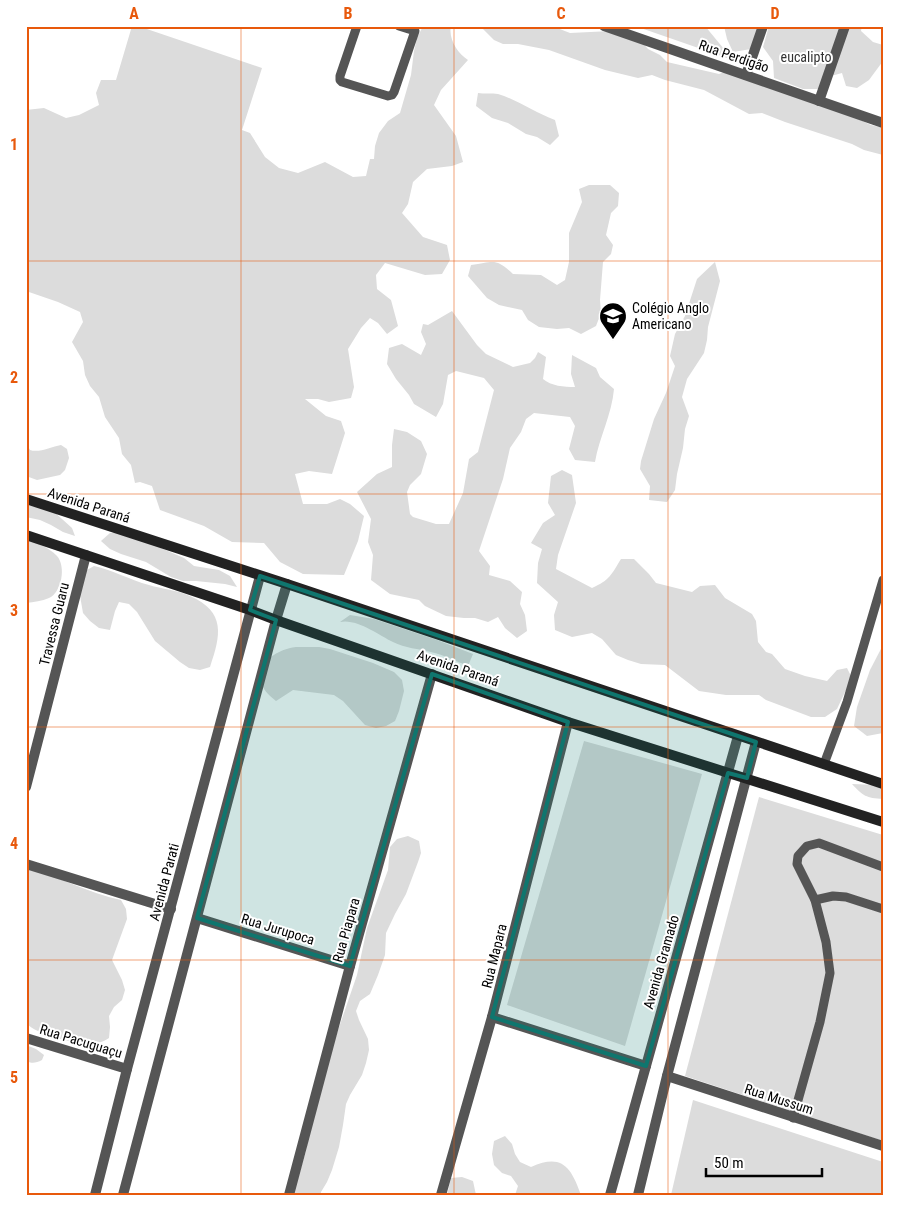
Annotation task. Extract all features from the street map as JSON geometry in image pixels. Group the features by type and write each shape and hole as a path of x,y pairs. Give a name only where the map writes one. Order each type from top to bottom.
{"main road":[{"name":"Avenida Paraná","path":"26,499 287,584 883,784"},
{"name":"Avenida Paraná","path":"26,535 250,610 568,722 883,822"}],"street":[{"name":"Rua Perdigão","path":"604,26 883,123"},
{"path":"746,75 764,26"},
{"path":"819,101 845,26"},
{"name":"Travessa Guaru","path":"26,787 86,555"},
{"name":"Avenida Parati","path":"95,1195 127,1069 260,576"},
{"path":"123,1195 287,584"},
{"name":"Rua Piapara","path":"288,1195 432,674"},
{"name":"Rua Mapara","path":"441,1195 492,1017 568,722"},
{"name":"Avenida Gramado","path":"610,1195 738,736"},
{"path":"638,1195 667,1076 756,742"},
{"path":"26,864 171,908"},
{"name":"Rua Jurupoca","path":"197,918 350,966"},
{"path":"492,1017 646,1066"},
{"name":"Rua Pacuguaçu","path":"26,1038 127,1069"},
{"name":"Rua Mussum","path":"667,1076 883,1146"}],"lane":[{"path":"357,26 340,80 388,96 394,92 415,31 399,26"},
{"path":"824,764 847,702 883,580"},
{"path":"793,1118 820,1022 830,973 826,942 815,900 798,864 798,856 807,846 818,843 883,867"},
{"path":"815,900 833,896 846,897 883,910"}],"highlighted area":[{"path":"260,576 756,742 747,778 728,773 646,1066 492,1017 568,722 432,674 350,966 197,918 276,620 250,610"}],"green space":[{"path":"132,26 138,26 262,68 242,130 250,133 265,157 279,168 298,173 325,162 353,177 366,176 370,159 374,159 379,133 388,121 400,113 411,75 417,38 423,26 451,26 452,41 468,60 441,90 434,105 456,136 463,162 452,166 427,169 413,182 408,204 402,213 423,237 447,245 450,260 442,274 425,275 385,263 376,275 377,289 391,300 398,326 387,334 378,323 370,318 361,328 348,349 354,387 351,398 329,402 318,399 305,399 326,416 341,421 345,433 332,474 309,471 295,474 303,504 327,504 340,499 350,504 364,516 358,541 344,575 303,574 280,562 264,543 232,542 204,526 160,510 152,486 140,482 135,483 131,465 122,454 119,438 105,417 99,397 90,386 85,375 83,361 72,342 83,322 80,312 26,291 26,110 44,108 66,118 79,115 99,105 96,93 101,80 116,80"},
{"path":"480,26 552,26 570,33 611,31 641,41 648,49 660,55 667,62 719,74 727,71 883,128 883,155 864,150 852,144 762,113 749,114 704,90 652,75 638,78 605,70 549,50 518,44 503,44 494,40"},
{"path":"635,26 705,26 733,60"},
{"path":"724,26 760,26 751,49 733,52"},
{"name":"eucalipto","path":"769,26 862,26 861,31 873,42 883,45 883,61 869,80 857,88 846,86 842,73 831,76 819,89 803,89 774,78 773,61 763,47"},
{"path":"478,93 498,94 555,120 559,136 550,145 508,123 492,118 476,106"},
{"path":"589,185 610,185 619,193 618,206 611,213 606,235 613,245 611,254 603,262 600,300 601,313 596,326 581,334 569,328 539,327 528,320 522,310 499,305 487,298 468,276 471,265 494,262 502,265 513,274 541,275 557,285 565,280 569,262 569,233 582,202 579,189"},
{"path":"715,262 720,281 708,327 704,353 687,379 682,397 689,416 685,429 675,490 667,502 649,500 650,486 640,469 641,461 654,419 666,393 675,366 670,356 675,334 685,316 697,279"},
{"path":"452,311 486,354 513,367 530,363 538,352 546,357 543,379 554,385 575,387 571,374 572,355 596,368 600,377 614,389 611,408 595,462 575,460 569,449 575,426 570,417 534,413 526,419 521,432 510,448 503,479 479,551 490,566 489,575 510,581 522,592 520,604 525,615 527,631 517,638 505,628 498,617 488,622 475,618 446,616 425,606 419,600 390,594 371,580 373,555 368,542 371,519 357,492 377,474 392,467 394,429 407,432 421,441 427,454 421,474 410,485 407,492 410,514 413,517 436,524 449,524 463,493 469,459 478,452 494,390 484,378 456,371 448,375 443,404 436,417 414,404 387,364 389,348 402,344 421,355 426,344 421,332 423,324 428,325"},
{"path":"26,443 30,450 34,451 61,445 67,449 69,458 65,470 60,475 37,480 26,476"},
{"path":"562,470 572,475 576,503 558,555 556,569 592,588 610,576 621,559 634,559 656,583 692,592 700,586 715,585 725,598 752,614 756,621 758,642 785,669 827,681 837,670 847,668 853,680 837,709 825,717 811,717 766,700 759,695 726,695 699,691 665,665 641,664 616,655 602,639 592,633 572,637 555,630 554,615 558,602 537,583 538,563 542,549 531,543 543,523 555,515 548,503 551,476"},
{"path":"26,505 52,510 72,528 75,536 40,520 26,517"},
{"path":"124,532 184,558 194,566 219,570 230,576 237,587 225,584 183,581 171,577 146,562 110,549 101,541 110,533"},
{"path":"26,540 35,542 54,553 60,560 62,572 60,585 53,595 44,600 26,603"},
{"path":"94,566 142,583 185,594 202,602 210,609 218,626 217,645 210,667 200,670 189,668 180,662 155,641 137,612 129,604 119,602 110,630 99,628 90,621 83,613 79,590 87,570"},
{"path":"350,615 374,619 473,654 468,666 436,653 402,646 353,622 340,622"},
{"path":"883,645 883,733 867,736 854,726 857,707 870,670"},
{"path":"296,647 330,649 394,672 402,680 404,691 395,721 386,726 376,728 365,725 343,701 334,695 293,690 276,701 266,692 262,684 264,662 279,652"},
{"path":"584,741 702,774 625,1046 507,1005"},
{"path":"852,784 878,785 883,787 883,799 865,796"},
{"path":"759,797 883,835 883,1141 685,1076"},
{"path":"408,836 419,841 421,853 406,894 386,933 385,955 378,975 370,994 360,1001 356,1011 368,1039 369,1050 362,1075 346,1104 339,1147 332,1170 321,1195 293,1195 335,1039 357,975 367,928 388,870 390,847 397,839"},
{"path":"26,869 121,900 126,909 127,919 112,960 125,990 122,1000 114,1007 109,1016 109,1038 104,1041 91,1044 60,1039 40,1032 26,1023"},
{"path":"26,1045 44,1055 42,1060 34,1063 26,1061"},
{"path":"693,1100 883,1162 883,1195 671,1195"},
{"path":"505,1136 512,1144 520,1162 531,1167 550,1162 558,1162 564,1165 573,1177 581,1195 515,1195 518,1186 511,1176 502,1173 494,1165 492,1154 494,1141"},
{"path":"462,1177 473,1181 476,1195 447,1195 451,1178"}],"place":[{"name":"Colégio Anglo Americano","path":"613,340"}]}
